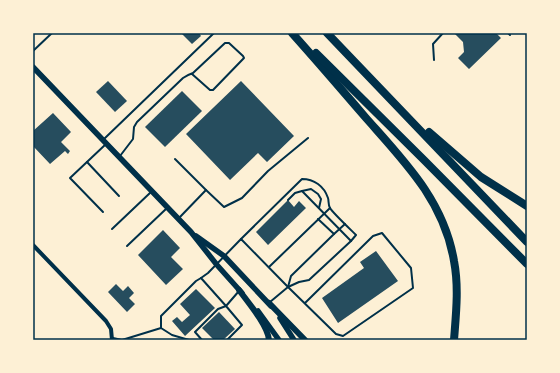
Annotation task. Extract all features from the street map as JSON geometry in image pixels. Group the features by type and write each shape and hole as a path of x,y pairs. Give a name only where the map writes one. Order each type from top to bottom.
{"highway":[{"path":"292,33 405,162 428,192 437,208 448,236 454,260 457,300 454,340"},
{"path":"296,33 527,264"},
{"path":"327,33 527,242"},
{"path":"376,84 481,177 527,206"}],"main road":[{"path":"239,290 267,331 269,340"},
{"path":"269,303 305,340"}],"street":[{"path":"34,70 191,232 266,322 279,340"},
{"path":"191,232 224,256 269,303 286,325 294,340"},
{"path":"33,245 106,321 111,329 112,339"}],"lane":[{"path":"33,51 52,33"},
{"path":"103,212 70,178 214,33"},
{"path":"434,60 433,44 443,33"},
{"path":"119,157 133,139 134,127 137,122 183,78 192,74 203,65 225,43 229,43 244,58 213,90 210,90 192,74"},
{"path":"175,159 224,207 242,198 268,171 308,138"},
{"path":"87,162 119,196"},
{"path":"161,328 161,316 196,281 217,265 224,256 302,179 310,179 324,190 328,198 330,208 356,235 309,280 298,282 288,287 269,303"},
{"path":"288,200 295,193 311,189 321,198 319,208"},
{"path":"178,219 206,190"},
{"path":"112,230 152,191"},
{"path":"302,191 351,241"},
{"path":"127,246 168,207"},
{"path":"269,267 330,208"},
{"path":"318,219 334,234"},
{"path":"288,287 291,276 345,224"},
{"path":"241,239 288,287 336,334 343,336 413,288 411,268 382,233 373,236 305,303"},
{"path":"201,278 242,325 227,340"},
{"path":"202,340 195,332 218,309 226,306 239,290"},
{"path":"112,339 122,340 161,328 172,335 189,340"}],"building":[{"path":"181,33 199,33 201,36 192,44"},
{"path":"454,33 496,33 501,38 469,69 458,58 464,52 463,42"},
{"path":"108,81 127,101 115,112 96,92"},
{"path":"241,81 294,136 267,162 258,153 230,180 186,134"},
{"path":"182,91 202,111 165,147 145,127"},
{"path":"53,113 71,132 61,142 70,151 68,154 65,151 50,164 33,146 33,131"},
{"path":"288,200 294,207 299,201 306,208 268,245 256,232"},
{"path":"163,230 180,248 171,257 183,269 166,285 138,255"},
{"path":"376,251 398,281 338,323 322,298 364,268 360,262"},
{"path":"116,284 123,291 128,286 134,293 129,298 135,304 127,312 108,292"},
{"path":"196,289 215,308 185,336 172,321 177,317 182,322 190,315 180,304"},
{"path":"219,312 235,329 223,340 214,340 202,328"}]}
